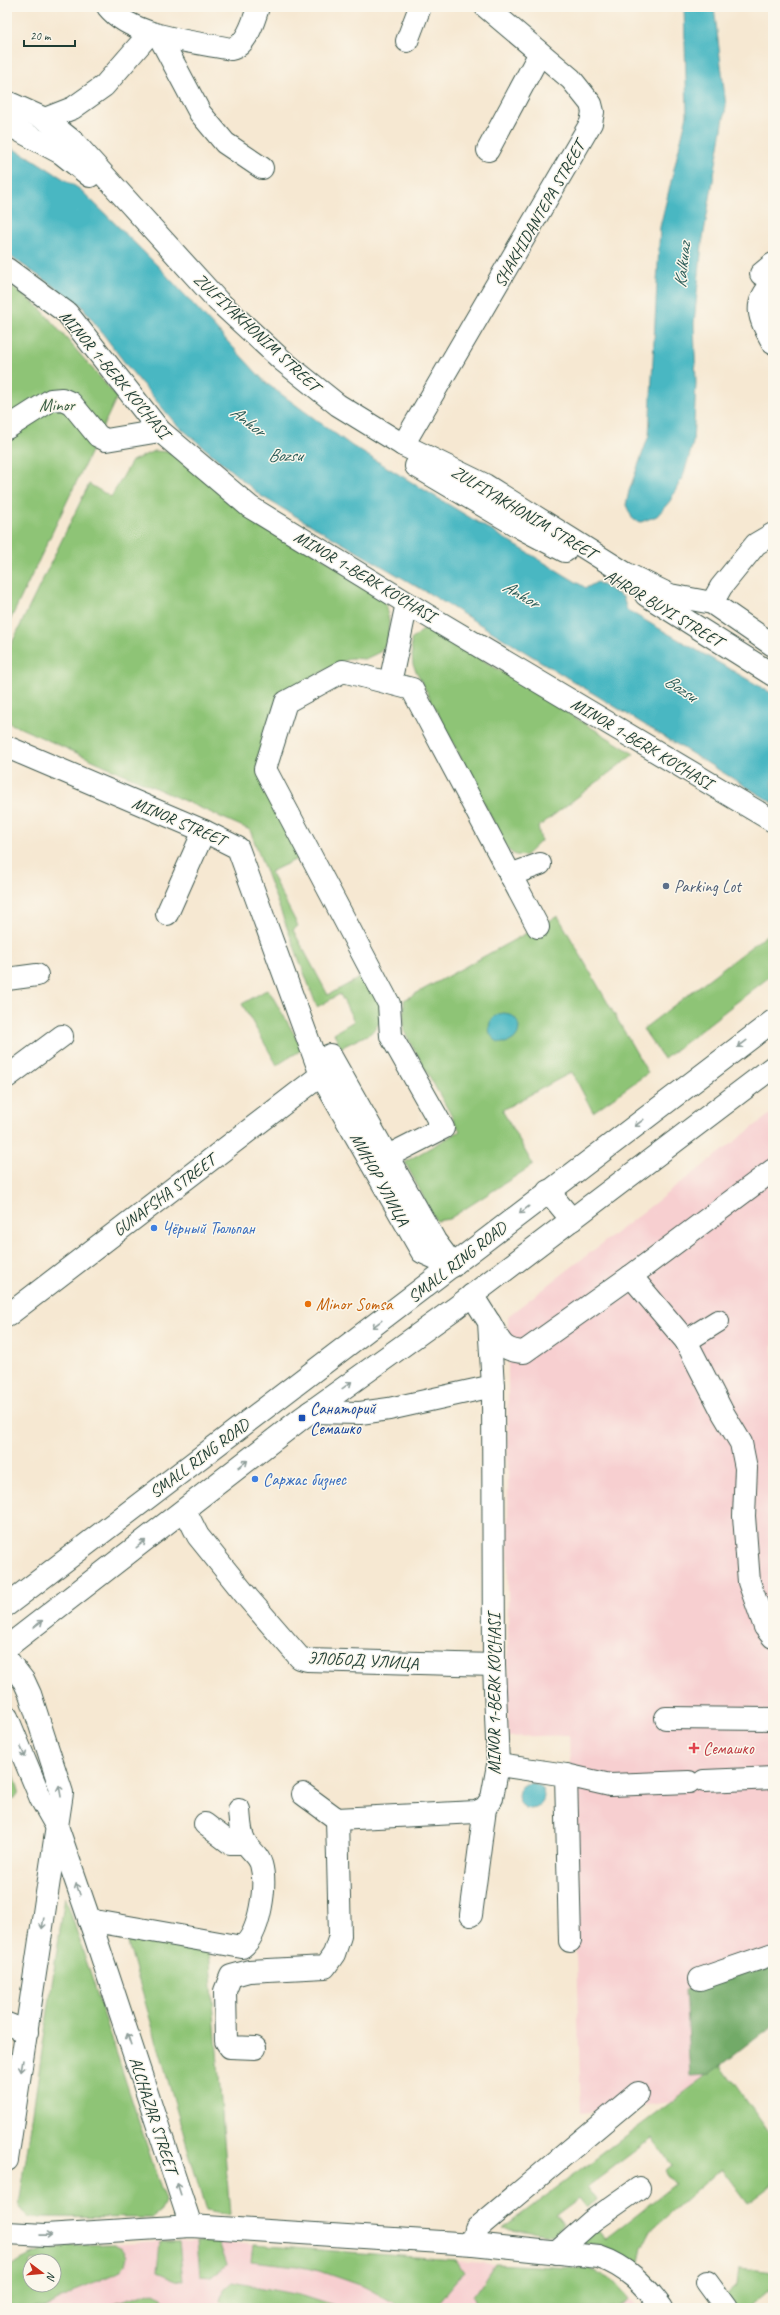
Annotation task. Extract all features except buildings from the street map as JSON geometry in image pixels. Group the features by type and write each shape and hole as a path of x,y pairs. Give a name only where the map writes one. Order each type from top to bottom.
{"main road":[{"path":"108,7 115,15 155,34 230,49 237,48 254,20 258,7"},
{"path":"407,41 420,7"},
{"name":"SHAKHIDANTEPA STREET","path":"403,445 591,123 593,112 589,100 566,73 486,7"},
{"path":"45,118 73,108 104,86 155,34"},
{"path":"155,34 200,113 225,143 262,168"},
{"path":"488,150 540,53"},
{"name":"ZULFIYAKHONIM STREET","path":"7,102 45,118 74,142 218,301 283,361 338,405 403,445 485,486 626,573 670,595 712,603"},
{"name":"AHROR BUYI STREET","path":"7,124 61,153 100,184 176,272 278,371 374,441 521,528 634,587 773,675"},
{"name":"MINOR 1-BERK KO'CHASI","path":"7,269 67,313 160,431 250,506 407,602 773,821"},
{"path":"769,274 759,303 763,325 773,343"},
{"path":"7,428 51,400 62,399 71,402 98,436 106,440 160,431"},
{"path":"773,534 756,544 721,587 712,603 773,645"},
{"path":"390,683 407,602"},
{"path":"388,1156 443,1128 390,1036 389,1004 265,769 286,702 343,671 412,689 538,927"},
{"name":"MINOR STREET","path":"7,747 204,831 238,848 321,1075"},
{"path":"167,914 204,831"},
{"path":"510,875 540,864"},
{"path":"7,979 37,975"},
{"name":"SMALL RING ROAD","path":"7,1605 453,1266 548,1191 773,1020"},
{"path":"7,1077 62,1036"},
{"path":"330,1055 435,1241 453,1266"},
{"name":"SMALL RING ROAD","path":"7,1648 310,1412 472,1295 773,1067"},
{"name":"МИНОР УЛИЦА","path":"321,1075 422,1252 453,1266"},
{"name":"GUNAFSHA STREET","path":"7,1316 321,1075"},
{"path":"489,1322 504,1348 514,1352 524,1352 631,1276 773,1170"},
{"path":"548,1191 572,1220"},
{"path":"631,1276 686,1341 723,1413 741,1443 746,1468 744,1516 749,1582 765,1627 773,1637"},
{"name":"MINOR 1-BERK KO'CHASI","path":"471,1915 485,1808 492,1798 498,1764 494,1665 493,1386 489,1322 472,1295"},
{"path":"686,1341 718,1321"},
{"path":"310,1412 360,1413 375,1411 493,1386"},
{"name":"ЭЛОБОД УЛИЦА","path":"185,1510 198,1536 252,1604 300,1658 307,1660 494,1665"},
{"name":"ALCHAZAR STREET","path":"7,1659 24,1682 30,1694 62,1793 58,1829 7,2160"},
{"name":"ALCHAZAR STREET","path":"7,1716 41,1799 58,1829 191,2226"},
{"path":"666,1718 773,1719"},
{"path":"498,1764 610,1785 773,1778"},
{"path":"566,1776 570,1941"},
{"path":"303,1794 337,1819 476,1812 485,1808"},
{"path":"89,1920 242,1947 248,1943 253,1933 264,1881 258,1857 246,1843 240,1829 239,1810"},
{"path":"255,2048 230,2047 226,2041 225,1991 231,1976 250,1971 325,1967 334,1954 340,1936 337,1819"},
{"path":"204,1824 230,1843 246,1843"},
{"path":"700,1979 773,1954"},
{"path":"7,2024 27,2032"},
{"path":"474,2244 476,2229 638,2093"},
{"path":"556,2253 592,2221 639,2188"},
{"path":"7,2233 45,2235 191,2226 474,2244 599,2257 613,2262 638,2281 662,2308"},
{"path":"708,2282 726,2308"}],"shaded area":[{"path":"773,1112 773,2026 672,2102 581,2113 569,1735 508,1737 508,1316"},
{"path":"158,2241 219,2242 495,2264 591,2269 609,2279 640,2308 7,2308 7,2270 22,2261 22,2293 62,2293 62,2253 34,2253 70,2246"}],"green space":[{"name":"Minor","path":"7,283 39,307 117,397 7,627"},
{"path":"154,451 172,452 385,601 389,621 388,641 380,652 365,659 350,658 281,693 258,771 303,856 270,872 298,926 293,930 328,995 367,974 382,1003 381,1021 371,1033 340,1048 334,1033 354,1021 340,994 317,1007 250,830 7,722 7,653 89,484 111,497 132,461"},
{"path":"428,626 634,754 538,827 541,841 525,856 515,855 508,850 413,665 411,640"},
{"path":"558,916 648,1073 593,1112 572,1072 502,1110 533,1165 449,1219 436,1221 405,1162 460,1131 404,1031 404,1000"},
{"path":"773,930 773,974 664,1059 643,1029"},
{"path":"268,989 303,1049 277,1065 242,1004"},
{"path":"7,1749 19,1791 12,1799 7,1798"},
{"path":"65,1896 165,2201 160,2213 153,2218 28,2217 19,2206"},
{"path":"125,1933 209,1950 230,2215 206,2211"},
{"path":"773,1961 773,2025 709,2075 690,2076 685,1990"},
{"path":"721,2065 773,2138 773,2184 748,2203 722,2168 651,2230 642,2248 638,2266 600,2245 577,2243 596,2228 605,2239 675,2184 665,2171 672,2165 652,2138 587,2187 597,2200 587,2208 579,2198 556,2215 564,2225 551,2235 503,2228"},
{"path":"160,2242 179,2242 183,2281 176,2280 157,2272"},
{"path":"197,2242 219,2242 227,2265 212,2276 200,2275"},
{"path":"114,2244 122,2248 127,2256 125,2265 119,2272 78,2289 44,2308 7,2308 7,2270 22,2259 22,2293 62,2293 62,2253 38,2253 72,2246"},
{"path":"253,2245 455,2260 464,2272 434,2308 404,2308 363,2286 320,2271 297,2266 251,2261"},
{"path":"495,2264 591,2269 613,2281 629,2299 616,2308 482,2308 478,2306 474,2296"},
{"path":"739,2268 773,2272 773,2287 748,2308 731,2308 723,2298 737,2285"},
{"path":"232,2282 300,2295 340,2308 266,2308 225,2304 221,2301 224,2289"},
{"path":"152,2292 163,2297 167,2308 102,2308"}],"water":[{"name":"Kalkuaz","path":"684,7 714,7 726,106 702,244 694,323 696,384 693,443 684,474 670,501 657,516 641,522 633,520 626,505 629,491 649,435 660,227 687,115"},
{"name":"Bozsu","path":"7,146 31,158 81,190 157,265 266,383 352,446 586,588 597,582 623,597 627,610 773,694 773,803 430,594 261,496 175,423 128,367 81,305 7,254"},
{"path":"504,1013 514,1018 519,1028 514,1038 504,1043 494,1038 489,1028 494,1018"},
{"path":"531,1783 541,1786 544,1796 541,1806 531,1809 521,1806 518,1796 521,1786"}],"place":[{"name":"Parking Lot","path":"666,886"},
{"name":"Чёрный Тюльпан","path":"154,1228"},
{"name":"Minor Somsa","path":"308,1304"},
{"name":"Санаторий Семашко","path":"302,1418"},
{"name":"Саржас бизнес","path":"255,1479"},
{"name":"Семашко","path":"694,1748"}],"water label":[{"name":"Anhor","path":"248,421"},
{"name":"Anhor","path":"521,594"}]}
